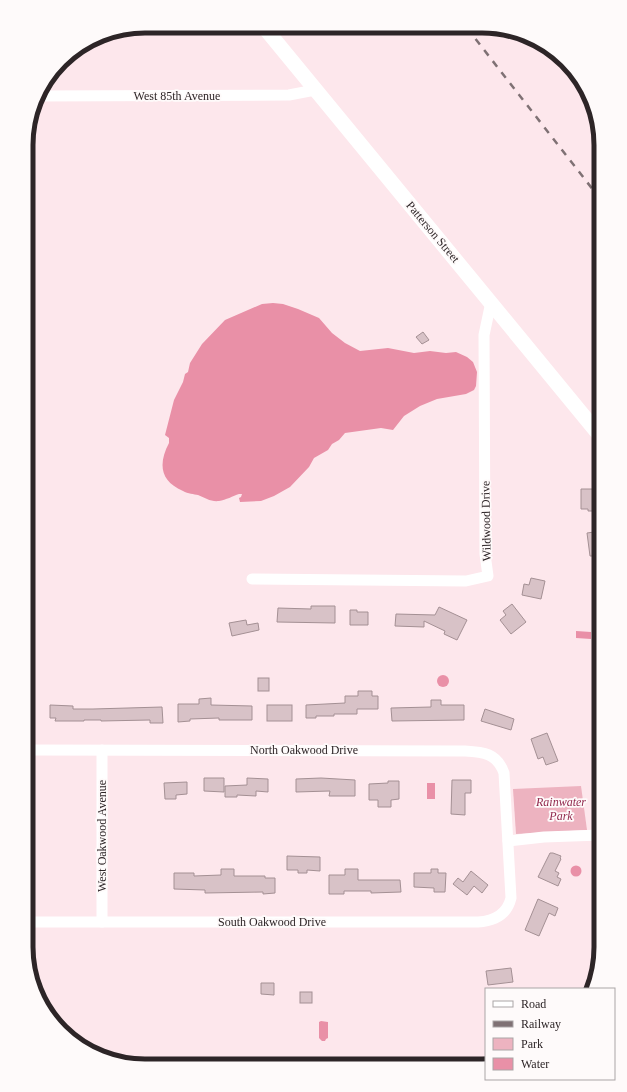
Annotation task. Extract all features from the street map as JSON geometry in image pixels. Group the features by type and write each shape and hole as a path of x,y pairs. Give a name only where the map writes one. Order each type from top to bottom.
{"street":[{"name":"Patterson Street","path":"269,33 594,428"},
{"name":"West 85th Avenue","path":"45,96 289,95 316,90"},
{"name":"Wildwood Drive","path":"252,579 466,581 488,576 484,554 484,335 491,302"},
{"name":"North Oakwood Drive","path":"33,750 482,752 493,757 501,765 504,773 511,898 510,905"},
{"name":"West Oakwood Avenue","path":"102,750 102,922"},
{"path":"508,841 544,837 594,835"},
{"name":"South Oakwood Drive","path":"33,922 478,922 489,921 496,918 504,913 510,905"}],"green space":[{"name":"Rainwater Park","path":"581,786 587,830 516,834 513,789"}],"water":[{"path":"262,304 283,304 319,318 332,333 345,343 360,351 388,348 414,353 430,351 446,353 456,352 467,357 473,362 477,372 476,386 474,390 466,394 437,399 420,406 404,416 393,430 381,428 345,433 339,440 332,444 328,450 314,458 309,467 290,487 261,501 240,502 239,498 242,494 239,494 227,499 213,501 185,492 175,487 166,477 163,471 163,458 169,443 169,438 165,435 174,400 183,382 185,374 188,372 190,363 202,344 225,320"},
{"path":"576,631 591,632 591,639 576,638"},
{"path":"441,675 445,675 449,681 445,687 441,687 437,683 437,679"},
{"path":"427,783 435,783 435,799 427,799"},
{"path":"576,865 580,867 582,871 580,875 576,877 572,875 570,871 572,867"},
{"path":"319,1022 328,1022 328,1038 325,1041 322,1041 319,1038"}],"building":[{"path":"423,332 429,340 422,344 416,337"},
{"path":"581,489 594,489 594,511 581,509"},
{"path":"594,532 594,559 593,556 590,556 587,533"},
{"path":"531,578 545,581 541,599 522,595 524,584 529,585"},
{"path":"512,604 526,622 511,634 500,620 506,615 503,611"},
{"path":"311,606 335,606 335,623 277,622 278,608 311,609"},
{"path":"439,607 467,620 457,640 444,634 445,631 424,621 424,627 395,626 396,614 435,615"},
{"path":"350,610 357,610 357,612 368,612 368,625 350,625"},
{"path":"246,620 247,625 258,623 259,630 232,636 229,623"},
{"path":"258,678 269,678 269,691 258,691"},
{"path":"358,691 372,691 372,696 378,696 378,709 357,709 357,714 334,714 334,716 316,716 316,718 306,718 306,705 345,703 345,696 358,696"},
{"path":"211,698 211,705 252,706 252,720 219,720 219,718 190,719 190,721 178,722 178,704 199,704 199,699"},
{"path":"431,700 441,700 441,705 464,705 464,720 392,721 391,708 431,707"},
{"path":"50,705 73,706 73,709 162,707 163,723 150,723 150,720 55,721 56,718 50,718"},
{"path":"267,705 292,705 292,721 267,721"},
{"path":"485,709 514,719 511,730 481,721"},
{"path":"547,733 558,761 546,765 543,757 538,759 531,739"},
{"path":"204,778 224,778 224,792 204,791"},
{"path":"247,778 268,779 268,792 256,791 256,796 237,795 237,797 225,797 225,786 247,785"},
{"path":"321,778 355,780 355,796 329,796 330,791 296,792 296,779"},
{"path":"452,780 471,780 471,793 465,793 465,815 451,814"},
{"path":"388,781 399,781 399,799 391,800 391,807 378,807 378,800 369,800 369,784 388,783"},
{"path":"187,782 187,794 176,795 176,799 165,799 164,783"},
{"path":"550,853 561,856 555,871 559,873 557,877 561,879 558,886 538,877"},
{"path":"287,856 320,857 320,871 307,870 307,873 298,873 298,870 287,870"},
{"path":"221,869 234,869 234,876 265,876 265,878 275,878 275,893 205,893 205,890 174,889 174,873 194,873 194,876 221,875"},
{"path":"345,869 358,869 358,880 400,880 401,892 371,893 371,891 344,891 344,894 329,894 329,875 345,875"},
{"path":"431,869 438,869 438,873 446,873 445,892 434,892 434,888 414,887 414,873 431,873"},
{"path":"471,871 488,885 482,893 474,886 467,895 453,884 458,878 463,882"},
{"path":"538,899 558,908 555,916 549,913 539,936 525,930"},
{"path":"511,968 513,982 488,985 486,971"},
{"path":"261,983 274,983 274,995 261,994"},
{"path":"300,992 312,992 312,1003 300,1003"}],"railway":[{"path":"471,33 594,191"}]}
